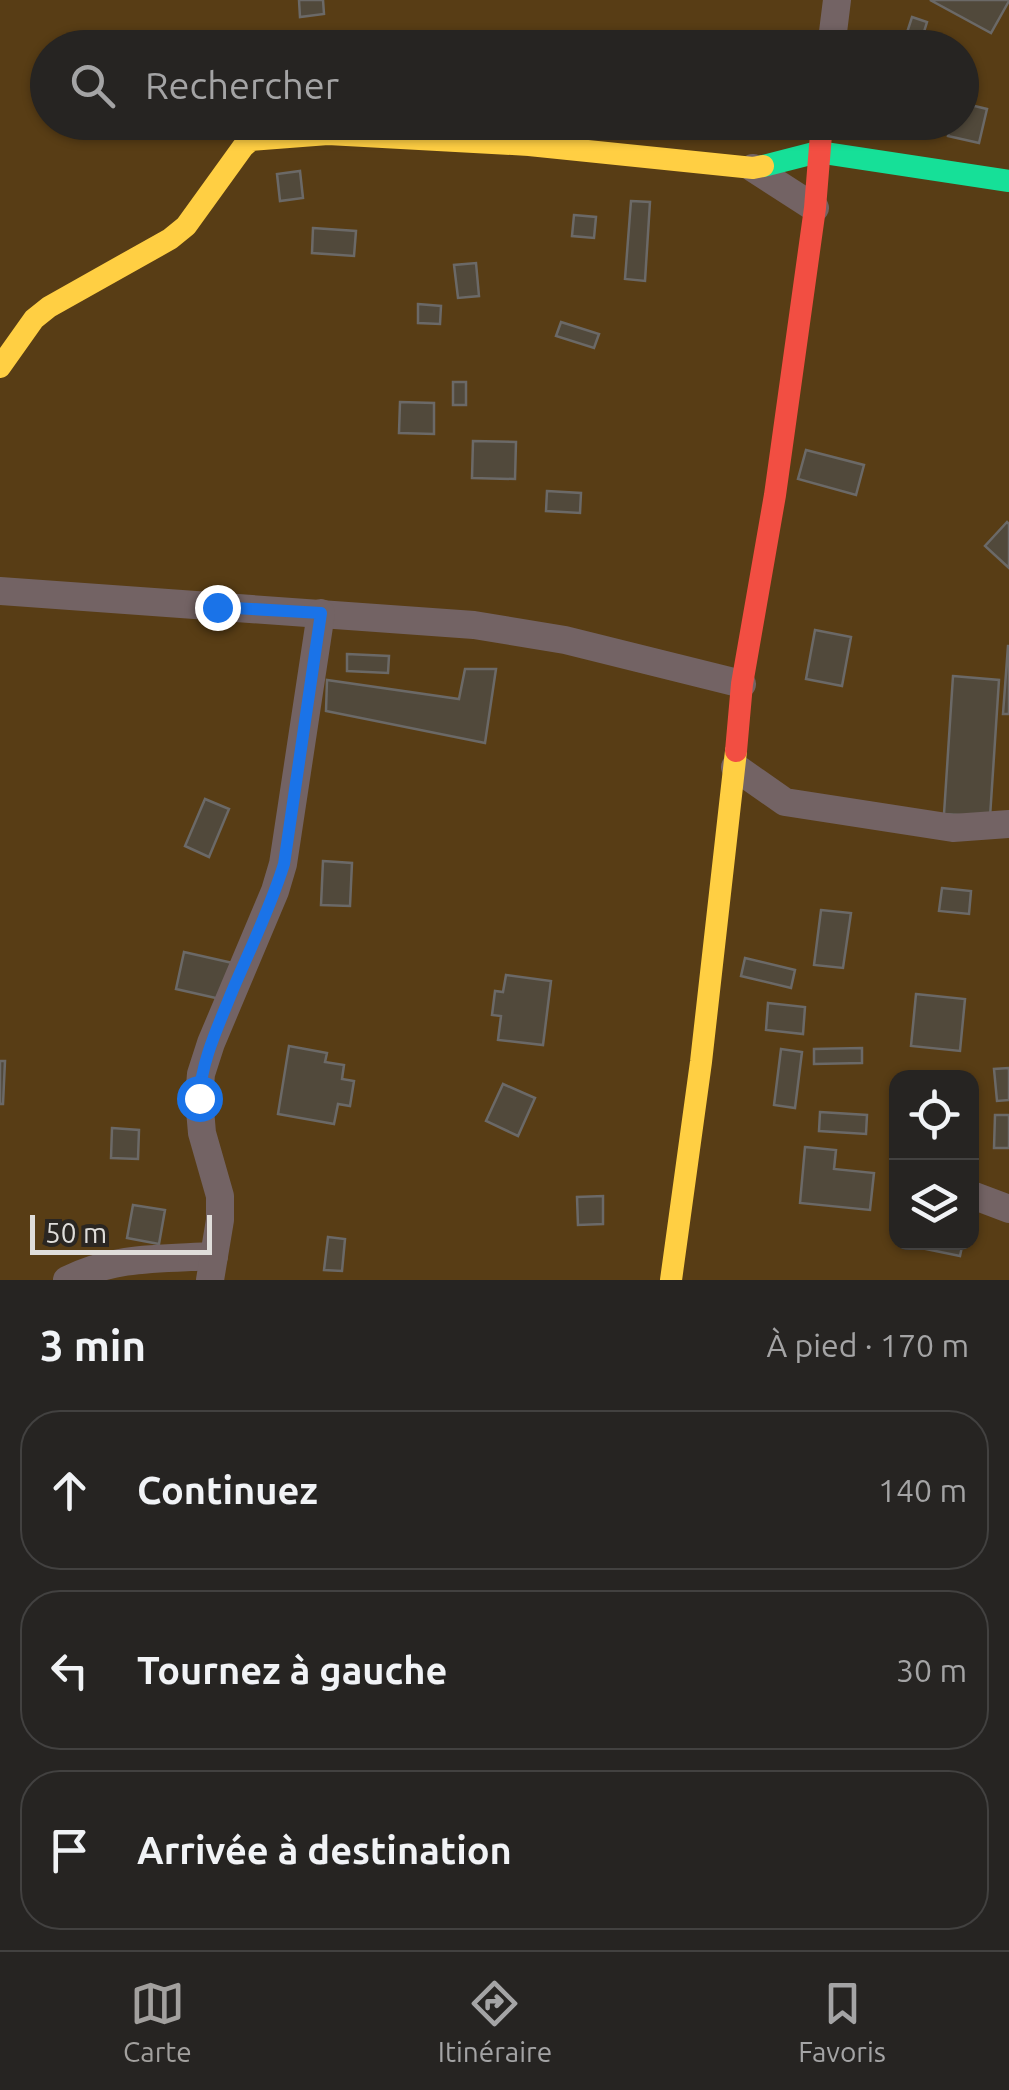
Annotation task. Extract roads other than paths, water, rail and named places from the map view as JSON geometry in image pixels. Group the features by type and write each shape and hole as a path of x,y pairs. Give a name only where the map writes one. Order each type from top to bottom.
{"street":[{"path":"833,30 836,0"},
{"path":"0,367 34,319 49,307 170,240 186,226 251,140"},
{"path":"438,140 529,145 753,168 818,152 1009,181"},
{"path":"671,1280 701,1062 742,684 775,495 815,208 820,140"},
{"path":"753,168 815,208"},
{"path":"0,591 474,625 564,640 742,684"},
{"path":"67,1280 120,1261 212,1268 220,1196 202,1133 201,1074 210,1043 284,864 321,613"},
{"path":"735,768 785,802 953,828 1009,824"},
{"path":"979,1198 1009,1209"}]}
